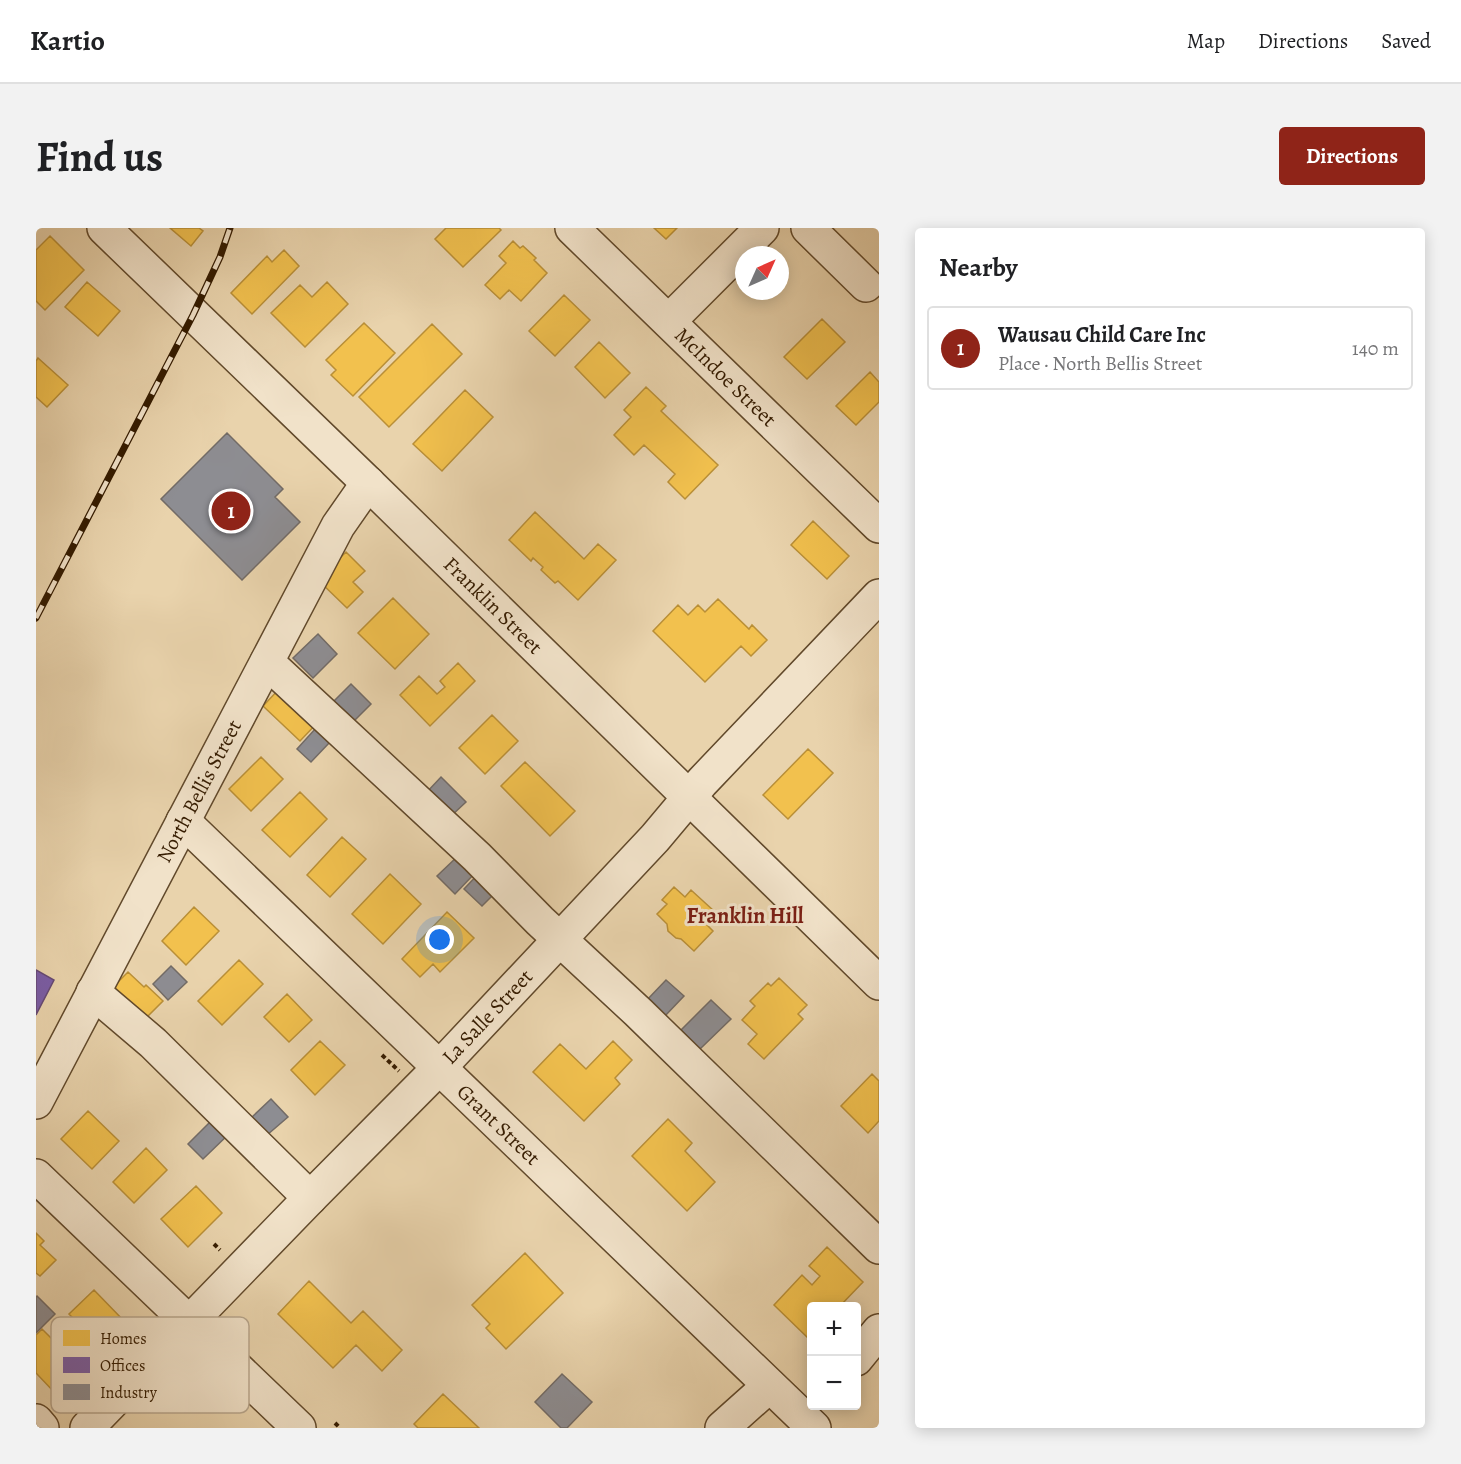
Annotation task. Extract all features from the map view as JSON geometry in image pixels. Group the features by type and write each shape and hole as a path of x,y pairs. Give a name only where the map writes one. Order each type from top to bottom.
{"street":[{"name":"Franklin Street","path":"104,228 879,983"},
{"name":"McIndoe Street","path":"572,228 879,526"},
{"path":"669,321 762,228"},
{"path":"808,228 866,285"},
{"name":"North Bellis Street","path":"36,1102 338,526 368,483"},
{"name":"La Salle Street","path":"195,1317 439,1068 702,782 879,596"},
{"path":"267,662 454,835 879,1247"},
{"name":"Grant Street","path":"183,821 770,1386 809,1417"},
{"path":"93,992 153,1043 310,1198"},
{"path":"36,1176 183,1317"},
{"path":"858,1356 879,1331"},
{"path":"249,1380 299,1428"},
{"path":"722,1428 770,1386"},
{"name":"La Salle Street","path":"87,1428 102,1413"},
{"path":"36,1421 42,1428"}],"path":[{"path":"382,1055 404,1076"},
{"path":"214,1244 220,1250"},
{"path":"335,1423 340,1428"}],"building: Homes":[{"path":"170,228 199,228 203,231 191,246"},
{"path":"446,228 499,228 501,230 463,267 435,239"},
{"path":"654,228 677,228 666,239"},
{"path":"50,236 84,270 45,310 36,301 36,250"},
{"path":"513,241 520,248 523,246 536,258 534,260 547,273 521,301 509,290 500,299 485,285 506,263 499,256"},
{"path":"284,250 299,266 252,314 231,293 267,256 272,262"},
{"path":"87,282 120,311 98,336 65,307"},
{"path":"327,282 348,304 305,347 271,313 300,285 312,297"},
{"path":"564,295 590,320 555,356 529,331"},
{"path":"822,319 845,342 807,379 784,357"},
{"path":"364,323 395,353 353,396 331,375 336,370 326,360"},
{"path":"432,324 462,354 389,427 359,397"},
{"path":"599,342 630,373 605,398 575,367"},
{"path":"38,358 68,385 47,407 36,397 36,361"},
{"path":"870,372 879,382 879,402 856,425 836,406"},
{"path":"646,387 666,406 661,411 718,465 685,499 668,482 675,474 644,445 634,455 614,435 631,417 624,410"},
{"path":"465,390 493,417 442,471 413,444"},
{"path":"535,512 584,559 598,544 616,560 578,600 558,581 555,583 541,570 543,567 533,558 531,561 509,540"},
{"path":"813,521 849,556 827,579 791,545"},
{"path":"346,552 365,571 353,582 363,592 347,608 318,580"},
{"path":"393,598 429,634 395,669 358,633"},
{"path":"718,599 749,629 752,625 767,640 751,656 741,646 705,682 653,631 678,605 688,615 698,605 705,612"},
{"path":"458,663 475,681 430,726 400,695 419,676 437,694 445,687 440,681"},
{"path":"282,686 319,721 300,741 263,706"},
{"path":"492,715 518,741 485,774 459,748"},
{"path":"808,749 833,773 788,819 763,795"},
{"path":"261,757 283,779 251,811 229,789"},
{"path":"525,762 575,811 550,836 501,786"},
{"path":"300,792 327,819 290,857 262,830"},
{"path":"342,837 366,859 330,897 307,875"},
{"path":"390,874 421,904 383,944 352,914"},
{"path":"674,887 685,897 691,890 714,911 704,922 713,931 694,951 668,931 667,924 657,914 667,904 662,900"},
{"path":"194,907 219,931 186,965 162,941"},
{"path":"447,912 474,938 440,972 433,964 420,977 402,959"},
{"path":"239,960 263,984 222,1025 198,1001"},
{"path":"128,972 163,1001 143,1021 111,989"},
{"path":"779,978 807,1005 798,1014 803,1019 764,1059 748,1044 757,1034 742,1020 755,1006 750,1001 768,983 771,986"},
{"path":"287,994 312,1020 289,1042 264,1017"},
{"path":"320,1041 345,1065 315,1095 291,1070"},
{"path":"613,1041 632,1060 615,1078 620,1084 584,1121 533,1072 560,1044 586,1069"},
{"path":"872,1074 879,1081 879,1121 868,1133 841,1106"},
{"path":"88,1111 119,1141 92,1169 61,1139"},
{"path":"668,1119 692,1143 685,1151 715,1182 687,1211 632,1156"},
{"path":"146,1148 167,1170 134,1203 113,1182"},
{"path":"196,1186 222,1213 188,1247 161,1219"},
{"path":"36,1233 44,1241 40,1245 56,1260 40,1276 36,1273"},
{"path":"827,1247 863,1282 844,1302 807,1302 807,1337 774,1305 802,1275 812,1285 820,1276 809,1266"},
{"path":"525,1253 563,1293 506,1349 486,1328 490,1324 472,1305"},
{"path":"309,1281 351,1323 363,1311 402,1350 382,1371 356,1345 333,1368 278,1314"},
{"path":"94,1290 120,1317 72,1317 69,1314"},
{"path":"42,1329 51,1338 51,1389 36,1373 36,1335"},
{"path":"443,1394 479,1428 418,1428 414,1424"}],"building: Offices":[{"path":"36,970 54,980 36,1015"}],"building: Industry":[{"path":"227,433 283,489 275,497 300,522 242,580 161,499"},
{"path":"318,634 337,654 313,678 293,658"},
{"path":"351,684 371,704 352,723 332,703"},
{"path":"316,728 330,742 311,762 297,749"},
{"path":"441,777 466,802 450,817 426,793"},
{"path":"459,855 476,872 455,894 437,876"},
{"path":"483,869 501,887 482,906 464,889"},
{"path":"171,966 187,982 168,1000 153,984"},
{"path":"666,980 684,996 664,1017 646,1001"},
{"path":"711,1000 731,1019 700,1049 681,1030"},
{"path":"271,1099 288,1117 267,1135 251,1118"},
{"path":"217,1115 232,1131 203,1159 188,1144"},
{"path":"36,1297 55,1314 36,1333"},
{"path":"562,1374 592,1402 567,1428 561,1428 535,1402"}],"railway":[{"path":"36,618 193,315 220,257 230,228"}],"place":[{"name":"Wausau Child Care Inc","path":"231,511"}],"district":[{"name":"Franklin Hill","path":"745,916"}]}
